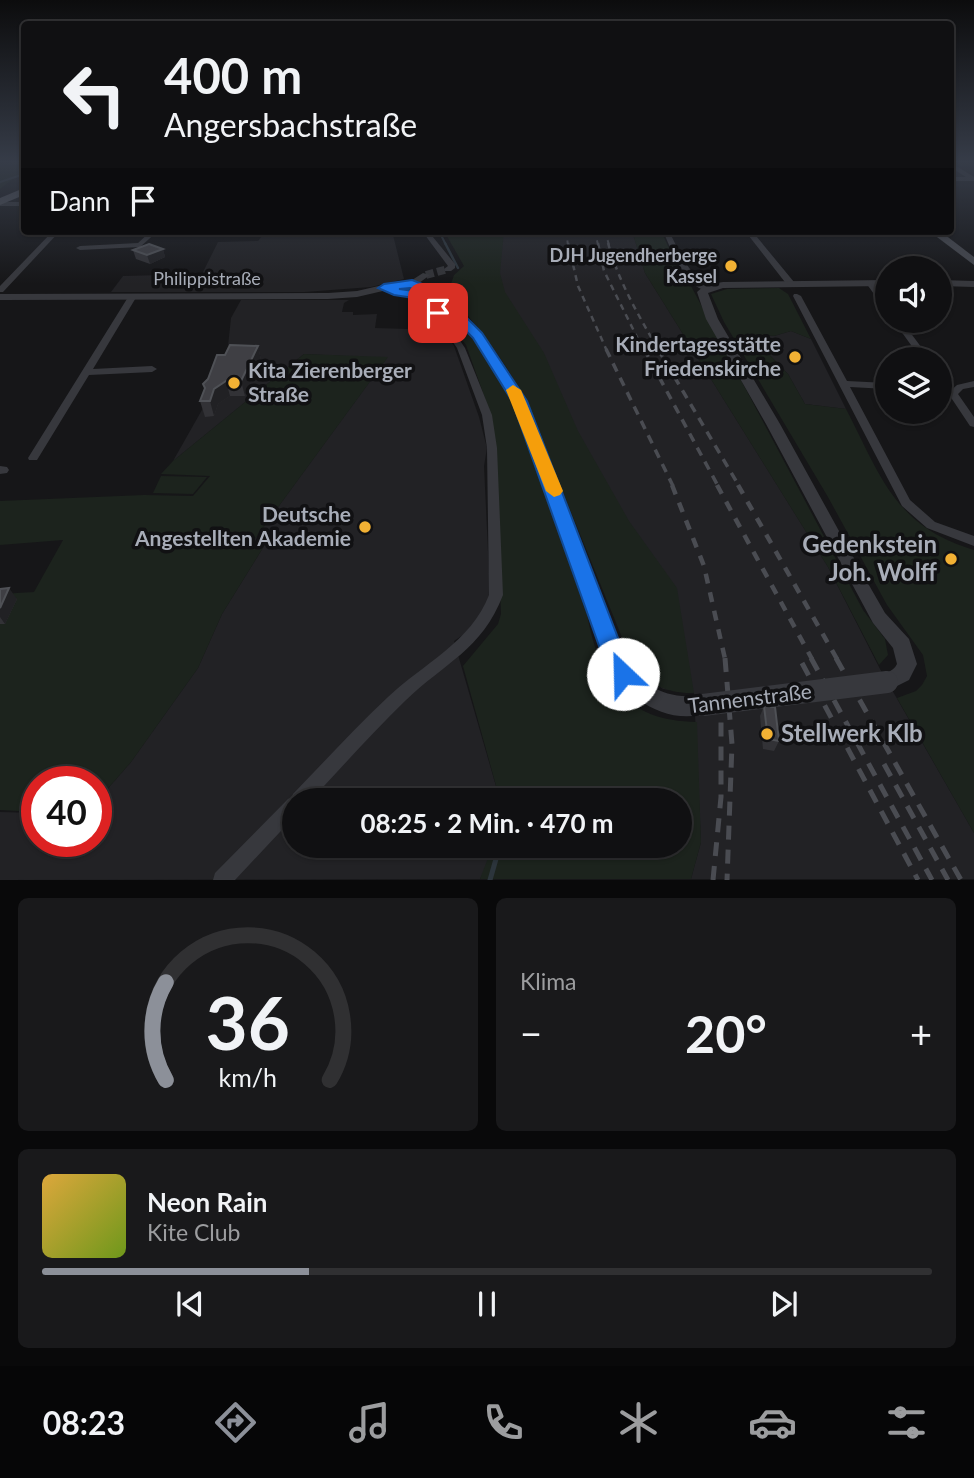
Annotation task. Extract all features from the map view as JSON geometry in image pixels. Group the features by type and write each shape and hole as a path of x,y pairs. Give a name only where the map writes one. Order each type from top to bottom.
{"main road":[{"path":"939,235 974,262"}],"street":[{"path":"0,290 53,235"},
{"path":"80,248 140,245 151,235"},
{"path":"428,235 452,267 448,269"},
{"name":"Tannenstraße","path":"419,279 478,336 520,401 615,660 623,674 640,691 657,701 676,707 897,680 907,664 905,651 878,618 773,424 712,319 704,290 688,275 668,235"},
{"path":"751,235 790,284"},
{"name":"Philippistraße","path":"0,298 328,296 384,288 419,279"},
{"path":"870,283 875,290"},
{"path":"704,290 716,286 875,283"},
{"path":"952,283 974,284"},
{"path":"311,788 406,690 459,650 492,610 496,595 492,448 487,415 461,348 427,298 384,288"},
{"path":"33,458 133,296"},
{"path":"797,296 906,503 921,518 942,531 974,541"},
{"path":"86,372 152,369"},
{"path":"843,384 875,385"},
{"path":"974,384 960,387 953,393 974,424"},
{"path":"222,880 282,818"}],"shaded area":[{"path":"393,235 404,279 371,287 305,292 111,292 123,276 202,274 218,242 258,241 262,236"},
{"path":"446,235 504,235 500,273 505,292 544,353 578,431 629,521 677,588 694,693 676,692 651,682 632,662 525,399 487,340 442,286 451,284 454,275 464,266"},
{"path":"482,235 633,235 645,273 828,567 880,669 974,833 974,879 691,879 701,842 694,693 663,689 637,670 525,399 507,367 464,310 475,290 478,247"},
{"path":"633,235 663,235 681,274 691,286 863,610 885,639 888,655 879,665 828,567 645,273"},
{"path":"779,288 788,294 811,339 791,331 774,336 749,334 788,374 805,404 846,409 881,477 908,513 947,540 974,550 974,833 897,698 916,691 922,685 927,676 923,655 887,605 828,497 724,322 711,294 727,289"},
{"path":"431,295 453,314 472,335 503,385 536,467 593,639 609,678 620,693 634,705 651,714 672,720 697,722 701,842 691,879 480,879 488,858 692,858 692,788 497,788 463,666 498,624 501,614 495,448 491,415 466,345 428,296"},
{"path":"241,300 349,300 344,303 342,312 353,312 353,315 377,314 375,328 443,330 454,346 487,448 484,466 490,594 488,608 470,630 454,641 497,788 282,788 282,858 490,858 480,879 0,880 0,812 21,813 21,857 112,857 112,784 131,762 198,668 222,614 264,546 254,540 387,358 304,354 173,461 211,394 228,346 231,318"},
{"name":"Kindertagesstätte Friedenskirche","path":"791,331 811,339 846,409 805,404 788,374 748,333 774,336"},
{"path":"304,354 388,357 254,540 264,546 222,614 198,668 131,762 112,784 112,766 21,766 21,811 0,810 0,594 34,592 63,540 0,545 0,501 144,495 193,496 210,476 161,474 173,461"},
{"path":"161,476 207,477 193,494 153,493"}],"building":[{"path":"149,244 163,249 147,255 133,250"},
{"path":"230,345 258,346 241,381 226,381 214,389 210,401 200,401 205,388 203,384 208,379 217,355 225,355"},
{"path":"9,588 0,608 0,589"},
{"path":"764,706 775,707 779,741 768,739"}],"waterway":[{"path":"441,235 445,243"},
{"path":"445,243 458,268"},
{"path":"490,880 496,858"}],"tunnel":[{"path":"426,275 448,269"}],"railway":[{"path":"567,235 568,245"},
{"path":"596,235 598,245"},
{"path":"606,235 609,245"},
{"path":"568,243 578,286 607,351"},
{"path":"598,243 604,271 644,351"},
{"path":"608,243 624,286 659,351"},
{"path":"606,349 673,486"},
{"path":"644,349 718,486"},
{"path":"658,349 739,486"},
{"path":"672,485 704,566 725,659"},
{"path":"717,485 812,659"},
{"path":"738,485 837,659"},
{"path":"725,658 732,744 727,880"},
{"path":"811,658 932,880"},
{"path":"836,658 961,880"},
{"path":"802,663 918,880"},
{"path":"713,880 721,797 721,722"},
{"path":"884,764 948,880"}],"slow traffic":[{"path":"513,390 520,401 554,491"}],"place":[{"name":"DJH Jugendherberge Kassel","path":"731,266"},
{"name":"Kindertagesstätte Friedenskirche","path":"795,357"},
{"name":"Kita Zierenberger Straße","path":"234,383"},
{"name":"Deutsche Angestellten Akademie","path":"365,527"},
{"name":"Gedenkstein Joh. Wolff","path":"951,559"},
{"name":"Stellwerk Klb","path":"767,734"}],"route":[{"path":"438,313 424,296 398,293 384,288 412,284 435,294 478,336 496,361 520,401 615,660 623,674"}]}
